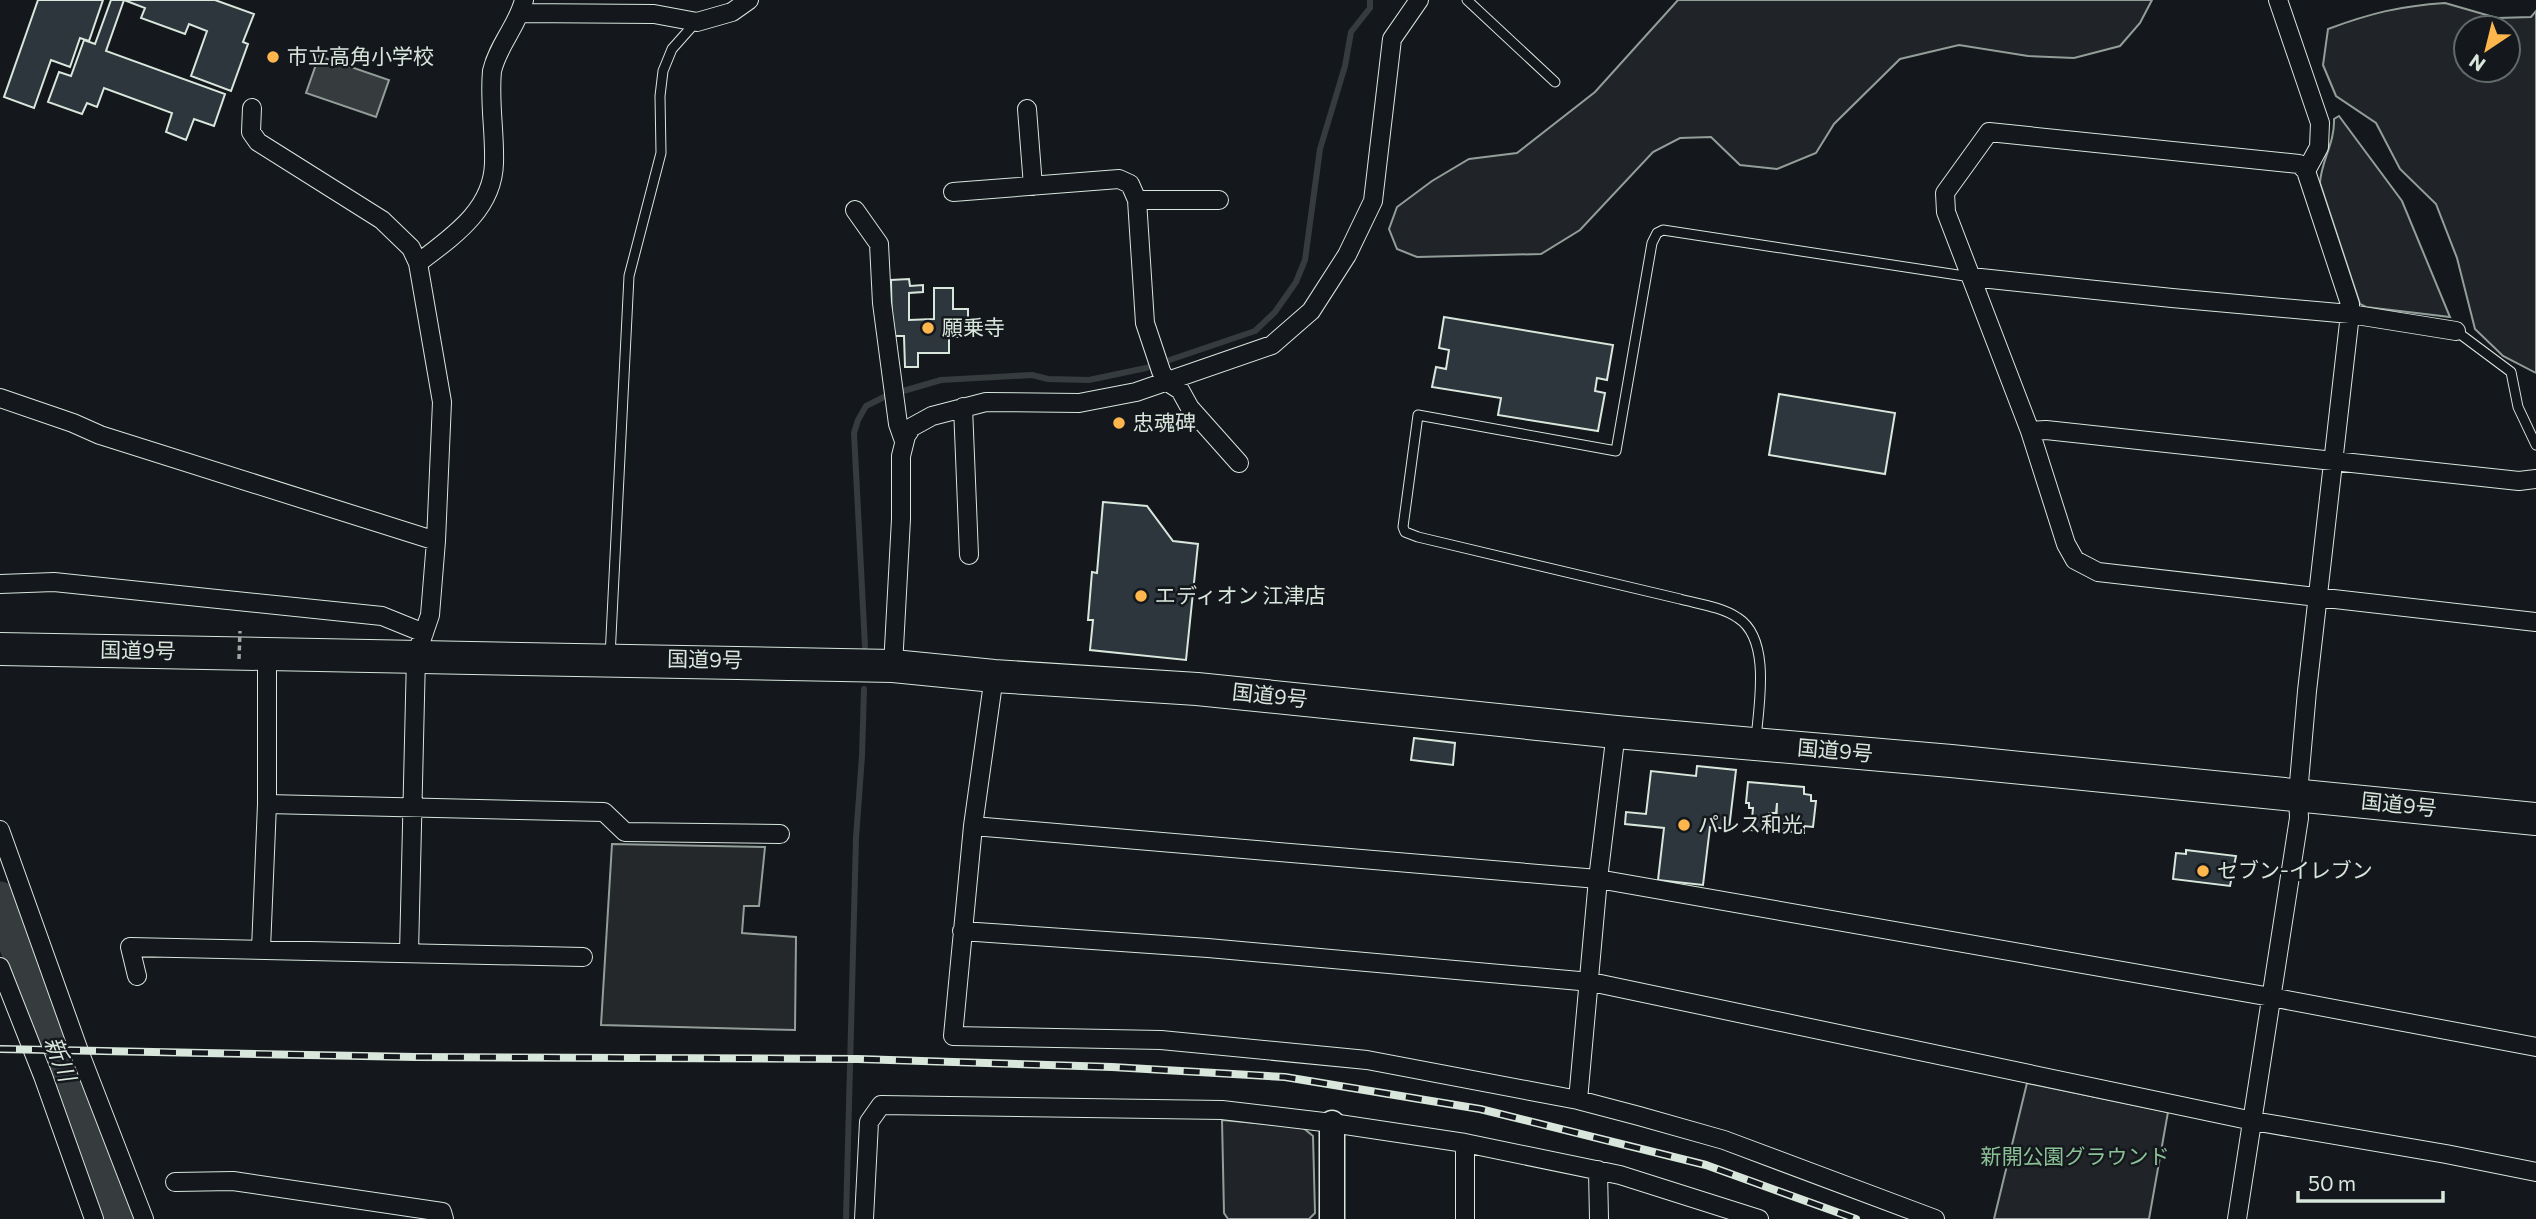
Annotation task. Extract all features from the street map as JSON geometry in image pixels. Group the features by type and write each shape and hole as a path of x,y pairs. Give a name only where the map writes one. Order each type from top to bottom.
{"highway":[{"name":"国道9号","path":"0,649 253,656 420,644 610,659 893,666 994,676 1197,688 1616,732 2298,794 2536,819"}],"street":[{"path":"418,263 461,230 489,191 494,164 492,71 522,6 654,14 697,22 732,12 749,0"},
{"path":"893,666 901,519 901,456 909,432 917,423 932,416 986,402 1079,403 1136,392 1161,371 1272,345 1311,311 1347,255 1373,201 1392,39 1419,0"},
{"path":"2278,0 2320,123 2319,147 2306,172"},
{"path":"252,108 251,132 258,142 382,220 411,248 418,263 442,402 430,615 420,644 412,807 409,953"},
{"path":"1027,109 1033,186"},
{"path":"2237,1219 2297,832 2307,691 2319,596 2350,304 2302,166 2293,162 1989,132 1945,192 1946,212 2031,431 2066,544 2075,560 2098,572 2319,596 2536,622"},
{"path":"953,192 1119,179 1130,184 1137,200 1146,323 1161,371 1180,390 1190,408 1239,463"},
{"path":"1137,200 1219,200"},
{"path":"855,210 879,244 882,303 898,424 904,442"},
{"path":"1971,277 2350,314 2456,331"},
{"path":"0,398 100,435 436,541"},
{"path":"964,407 969,555"},
{"path":"2031,431 2046,430 2519,481 2536,479"},
{"path":"0,584 54,582 369,614 382,616 420,644"},
{"path":"253,656 267,804 261,949"},
{"path":"994,676 973,825 953,1036 1161,1040 1367,1060 1578,1100 1724,1140 1935,1219"},
{"path":"1578,1100 1591,982 1598,879 1616,732"},
{"path":"267,804 604,812 625,832 780,834"},
{"path":"973,825 1598,879 2271,997 2536,1047"},
{"path":"0,830 79,1051 144,1219"},
{"path":"962,930 1208,948 1591,982 2253,1121 2536,1172"},
{"path":"137,976 130,947 583,957"},
{"path":"0,967 43,1076 93,1219"},
{"path":"864,1219 869,1122 881,1105 1222,1110 1332,1123 1465,1143 1598,1170 1620,1175 1730,1214 1759,1219"},
{"path":"1332,1123 1332,1219"},
{"path":"1465,1143 1465,1219"},
{"path":"1598,1170 1599,1219"},
{"path":"175,1182 233,1181 442,1212 443,1219"}],"lane":[{"path":"1467,0 1555,82"},
{"path":"610,659 629,276 661,153 660,96 663,71 672,50 697,22"},
{"path":"1755,744 1759,650 1755,637 1738,618 1723,610 1405,532 1403,527 1418,415 1616,451 1652,243 1657,233 1663,230 1971,277"},
{"path":"2456,331 2511,372 2518,407 2536,445"}],"path":[{"path":"240,631 253,656"}],"green space":[{"path":"1678,0 2152,0 2140,23 2120,46 2074,58 2028,56 1959,45 1900,59 1834,124 1816,153 1777,169 1740,165 1711,137 1680,138 1653,152 1580,230 1541,254 1417,257 1397,249 1389,229 1397,207 1432,181 1469,159 1517,153 1595,92"},
{"path":"2445,3 2483,14 2452,14 2452,84 2522,84 2522,17 2531,17 2536,11 2536,373 2503,356 2475,329 2457,258 2436,204 2400,169 2376,123 2336,96 2323,65 2328,29 2400,8"},
{"path":"2339,116 2402,201 2450,317 2366,307 2360,304 2320,183 2334,119"},
{"name":"新開公園グラウンド","path":"2027,1083 2168,1112 2149,1219 1994,1219"},
{"path":"1222,1120 1302,1127 1313,1136 1315,1213 1309,1219 1228,1219 1224,1213"}],"shaded area":[{"path":"319,56 389,80 376,117 306,93"},
{"path":"612,844 765,847 759,906 744,906 742,933 796,937 795,1030 601,1025"}],"building":[{"path":"38,0 103,0 89,41 80,38 70,67 51,60 34,108 4,97"},
{"path":"111,0 124,0 106,51 225,94 214,126 194,119 186,140 166,132 172,113 104,88 97,107 87,103 82,114 48,102 59,72 71,76 84,40 95,44"},
{"path":"124,0 215,0 254,14 243,42 248,44 231,91 191,76 207,31 189,24 185,34 141,18 145,8"},
{"name":"願乗寺","path":"909,279 910,286 923,285 923,292 909,293 909,320 934,319 934,288 953,288 953,309 968,309 968,320 963,321 963,337 949,337 949,353 918,353 918,367 905,367 904,336 892,336 891,280"},
{"path":"1444,317 1613,345 1607,380 1597,378 1595,391 1605,393 1598,431 1498,415 1501,398 1432,387 1436,367 1446,369 1449,350 1439,348"},
{"path":"1779,394 1895,413 1885,474 1769,455"},
{"name":"エディオン 江津店","path":"1103,502 1147,506 1173,541 1198,544 1186,660 1090,650 1093,620 1088,620 1092,572 1097,573"},
{"path":"1414,738 1455,743 1453,765 1411,760"},
{"name":"パレス和光","path":"1697,766 1736,770 1729,829 1710,827 1703,885 1658,880 1664,828 1625,824 1626,812 1646,814 1651,771 1696,776"},
{"path":"1748,782 1804,787 1804,794 1811,795 1811,801 1816,801 1813,827 1804,826 1804,833 1776,830 1777,803 1776,813 1769,813 1767,831 1751,830 1753,808 1749,808 1749,803 1746,803"},
{"name":"セブン-イレブン","path":"2186,850 2236,856 2230,886 2173,879 2176,853 2186,854"}],"waterway":[{"path":"865,646 854,433 866,406 886,396 941,380 1032,375 1048,379 1089,380 1146,368 1255,331 1275,312 1296,282 1305,260 1320,149 1345,66 1351,32 1370,8 1370,0"},
{"path":"846,1219 856,838 864,689"},
{"name":"新川","path":"0,899 121,1219"}],"railway":[{"path":"0,1049 416,1057 858,1059 1112,1067 1285,1077 1480,1109 1706,1165 1856,1219"}],"place":[{"name":"市立高角小学校","path":"273,57"},
{"name":"願乗寺","path":"928,328"},
{"name":"忠魂碑","path":"1119,423"},
{"name":"エディオン 江津店","path":"1141,596"},
{"name":"パレス和光","path":"1684,825"},
{"name":"セブン-イレブン","path":"2203,871"}]}
